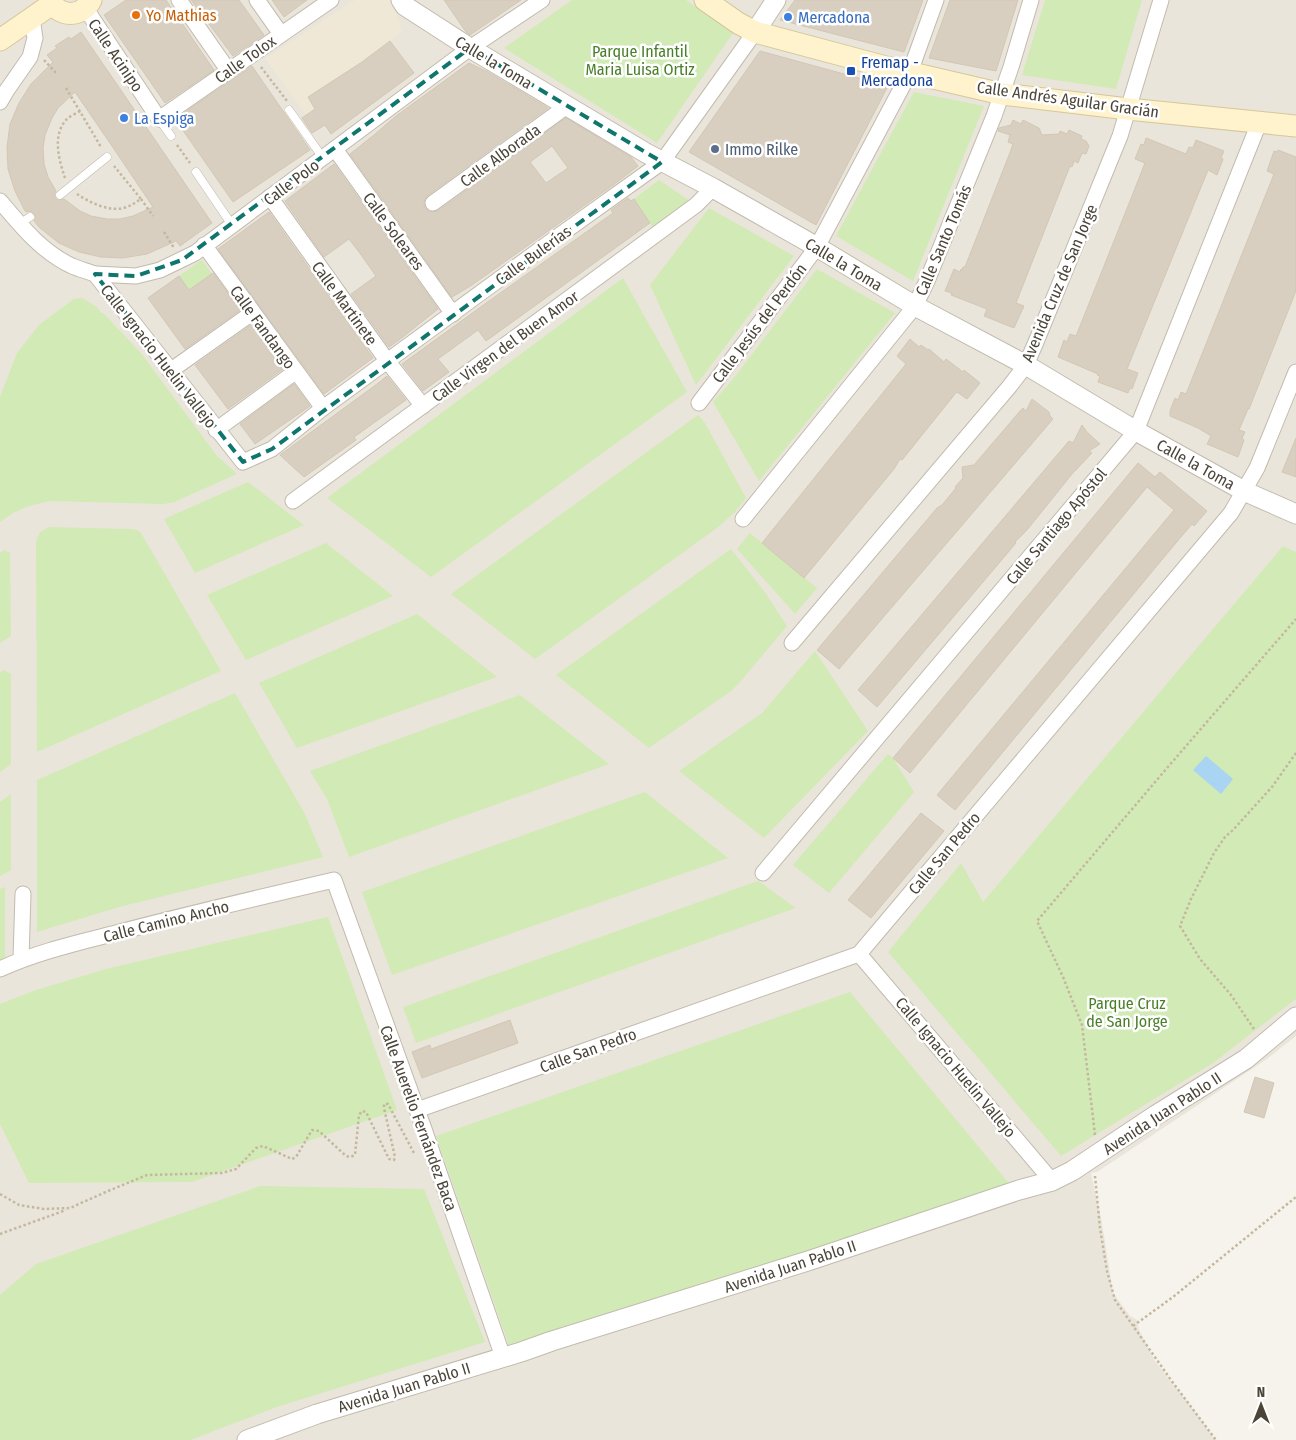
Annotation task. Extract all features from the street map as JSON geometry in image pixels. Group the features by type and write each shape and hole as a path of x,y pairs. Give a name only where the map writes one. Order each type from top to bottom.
{"main road":[{"name":"Calle Andrés Aguilar Gracián","path":"705,0 738,24 755,32 886,67 1002,94 1296,126"},
{"path":"0,40 51,2 66,14 80,12 88,4"}],"street":[{"path":"179,0 228,70"},
{"path":"257,0 281,34"},
{"name":"Calle la Toma","path":"401,0 405,6 470,48 662,162 713,188 817,247 915,306 1026,365 1136,431 1244,491 1296,514"},
{"name":"Calle Polo","path":"95,274 136,276 160,270 194,253 470,48 542,0"},
{"name":"Calle Bulerías","path":"243,462 272,449 323,408 662,162 776,0"},
{"name":"Calle Jesús del Perdón","path":"699,403 817,247 910,72 936,0"},
{"name":"Calle Santo Tomás","path":"743,519 915,306 927,281 1002,94 1031,0"},
{"name":"Avenida Cruz de San Jorge","path":"792,643 1009,388 1026,365 1120,136 1161,0"},
{"name":"Calle Tolox","path":"159,119 281,34 323,2"},
{"name":"Calle Acinipo","path":"88,4 159,119"},
{"path":"0,102 30,57 34,38 32,18"},
{"name":"Calle Alborada","path":"433,203 567,106"},
{"name":"Calle Santiago Apóstol","path":"763,874 1136,431 1259,123"},
{"name":"Calle Soleares","path":"329,154 453,314"},
{"name":"Calle Virgen del Buen Amor","path":"293,500 696,205 713,188"},
{"name":"Calle Martinete","path":"270,197 388,362 423,406"},
{"name":"Calle Ignacio Huelin Vallejo","path":"0,201 25,220 34,241 72,266 95,274 243,462"},
{"name":"Calle Fandango","path":"204,245 323,408"},
{"path":"170,370 252,313"},
{"path":"216,430 295,372"},
{"name":"Calle San Pedro","path":"417,1110 859,954 1231,513 1257,468 1296,372"},
{"name":"Calle Camino Ancho","path":"0,969 21,959 47,951 156,922 334,880"},
{"name":"Calle Auerelio Fernández Baca","path":"334,880 503,1357"},
{"path":"21,959 23,894"},
{"name":"Calle Ignacio Huelin Vallejo","path":"859,954 1052,1181"},
{"name":"Avenida Juan Pablo II","path":"247,1440 316,1414 811,1260 1019,1190 1052,1181 1072,1171 1156,1115 1246,1059 1296,1017"}],"lane":[{"path":"289,110 329,154"},
{"name":"Calle Acinipo","path":"159,119 171,136"},
{"path":"60,195 107,157"},
{"path":"196,172 232,225"}],"path":[{"path":"66,88 80,112"},
{"path":"171,136 196,172"},
{"path":"141,199 153,216"},
{"path":"1095,1135 1082,1025 1063,977 1037,922 1296,619"},
{"path":"1264,1044 1231,995 1200,959 1180,926 1191,899 1224,837 1233,830 1272,787 1296,753"},
{"path":"0,1234 70,1208 108,1190 147,1175 222,1173 236,1169 256,1148 263,1146 292,1159 296,1157 312,1130 319,1130 350,1158 355,1155 359,1115 362,1111 366,1112 389,1159 394,1160 384,1104 388,1104 414,1153 419,1154 430,1149"},
{"path":"1094,1157 1100,1228 1114,1300 1216,1440"},
{"path":"0,1194 20,1205 44,1209 70,1208"},
{"path":"1133,1326 1173,1297 1296,1197"}],"highlighted area":[{"path":"470,48 662,162 272,449 243,462 95,274 136,276 182,260"}],"shaded area":[{"path":"0,0 1296,0 1296,1036 1267,1059 1097,1172 1091,1173 1102,1223 1113,1293 1130,1316 1137,1320 1139,1330 1155,1361 1215,1440 0,1440"},
{"path":"355,0 389,0 402,31 390,42 331,134 325,125 317,130 265,59"}],"green space":[{"name":"Parque Infantil Maria Luisa Ortiz","path":"572,0 686,0 733,33 657,143 504,48"},
{"path":"1045,0 1142,0 1116,89 1022,75"},
{"path":"914,92 984,106 913,281 836,236"},
{"path":"659,180 690,201 654,229 634,199"},
{"path":"709,208 794,256 696,385 650,285"},
{"path":"202,260 212,274 189,290 179,276"},
{"path":"817,269 895,313 759,481 713,402 734,378"},
{"path":"623,278 687,392 431,577 327,498"},
{"path":"82,298 97,307 141,353 217,456 237,474 174,502 164,504 49,501 26,507 0,522 0,397 17,353 39,325 74,299"},
{"path":"698,415 705,423 746,498 734,513 717,528 535,659 451,594"},
{"path":"248,482 304,525 195,573 164,519"},
{"path":"49,527 131,529 141,533 221,671 37,752 36,541 40,532"},
{"path":"750,533 817,588 795,614 737,549"},
{"path":"326,543 393,596 246,660 207,595"},
{"name":"Parque Cruz de San Jorge","path":"1283,546 1296,552 1296,999 1213,1063 1061,1156 888,952 961,863 983,902"},
{"path":"731,549 764,591 787,626 731,691 649,748 556,675"},
{"path":"4,550 10,553 11,636 0,643 0,553"},
{"path":"417,614 497,677 297,748 259,683"},
{"path":"815,651 868,731 764,838 679,771 762,713"},
{"path":"4,670 11,674 11,764 0,772 0,673"},
{"path":"235,693 305,814 323,857 119,907 37,932 37,780"},
{"path":"520,695 609,764 349,857 327,799 310,771"},
{"path":"888,754 893,758 914,792 829,893 793,865"},
{"path":"645,792 728,858 392,975 362,892"},
{"path":"11,794 11,870 0,876 0,802"},
{"path":"758,881 796,908 416,1043 403,1007"},
{"path":"5,887 5,963 0,965 0,889"},
{"path":"328,917 397,1110 192,1182 29,1183 0,1124 0,1004 36,990 106,969"},
{"path":"850,992 1012,1187 511,1351 436,1136"},
{"path":"260,1186 424,1189 485,1342 277,1407 190,1440 0,1440 0,1295 36,1264"}],"water":[{"path":"1206,756 1233,779 1221,794 1193,770"}],"building":[{"path":"126,0 166,0 214,70 165,103 104,15"},
{"path":"191,0 239,0 264,35 233,56"},
{"path":"272,0 307,0 284,17"},
{"path":"444,0 521,0 470,35"},
{"path":"795,0 923,0 904,52 780,20"},
{"path":"950,0 1018,0 996,71 929,58"},
{"path":"81,32 212,223 180,246 176,241 147,254 123,258 101,257 79,252 59,243 40,228 34,221 36,217 34,214 30,211 25,211 15,191 8,169 7,147 10,124 19,103 31,84 53,62 47,55 57,48 55,46 69,37 71,39","holes":["75,92 153,207 133,216 107,219 91,216 80,211 64,199 58,200 55,198 56,191 48,177 44,164 43,148 45,135 58,108"]},
{"path":"390,41 414,73 331,134 325,125 312,133 302,118 315,109 308,97 362,62"},
{"path":"760,51 888,86 816,225 689,152"},
{"path":"469,63 488,72 548,108 428,195 424,203 425,208 433,212 438,211 566,118 631,157 638,166 472,285 452,297 350,154 396,116","holes":["552,146 568,168 546,183 530,162"]},
{"path":"252,66 310,150 233,202 175,119"},
{"path":"1013,120 1021,124 1023,120 1039,128 1042,135 1059,134 1060,131 1067,134 1069,130 1082,136 1081,139 1086,141 1089,146 1086,154 1082,153 1078,163 1074,161 1072,167 1070,166 1016,303 1024,306 1014,328 984,316 987,309 945,291 954,269 960,272 965,267 1013,144 1008,142 1010,135 998,131 999,128 1011,125"},
{"path":"1146,138 1186,154 1189,147 1193,148 1196,140 1224,151 1217,175 1208,170 1127,369 1138,373 1132,389 1130,388 1128,393 1098,382 1100,376 1098,374 1058,357 1064,340 1067,342 1070,334 1076,336 1145,163 1135,159 1141,144 1144,145"},
{"path":"1278,150 1296,157 1296,291 1239,430 1245,432 1238,457 1207,444 1211,436 1170,416 1170,411 1175,398 1178,400 1181,392 1186,394 1274,174 1267,171 1274,151 1277,152"},
{"path":"334,164 438,309 389,347 351,294 376,276 359,252 349,239 324,257 285,201"},
{"path":"628,198 631,201 634,199 650,223 486,341 478,330 438,359 449,372 423,391 402,364 613,213 611,210"},
{"path":"269,212 373,358 324,394 218,249"},
{"path":"213,273 240,310 185,349 148,298 179,276 189,290"},
{"path":"251,325 283,369 228,409 195,365"},
{"path":"910,339 919,347 921,345 929,349 944,362 946,359 963,372 964,370 980,383 967,399 957,392 955,394 804,578 762,543 906,364 897,356"},
{"path":"387,376 406,400 354,437 356,440 304,477 280,455 377,384"},
{"path":"294,384 310,406 255,444 240,424"},
{"path":"1032,399 1049,412 1053,419 839,669 817,650 956,488 963,478 962,467 974,465 1020,411 1023,408 1026,411"},
{"path":"1082,425 1100,444 1089,451 1092,453 1072,474 877,707 858,690 1069,441 1073,443"},
{"path":"1296,438 1296,477 1282,472"},
{"path":"1138,463 1155,477 1160,472 1207,511 1194,526 1192,524 1170,550 955,810 937,795 1174,510 1147,487 910,773 893,758"},
{"path":"921,813 944,831 871,918 848,900"},
{"path":"510,1020 518,1043 422,1078 412,1052 430,1045 431,1049"},
{"path":"1255,1077 1274,1083 1264,1118 1244,1112"}],"place":[{"name":"Yo Mathias","path":"136,15"},
{"name":"Mercadona","path":"788,17"},
{"name":"Fremap - Mercadona","path":"851,71"},
{"name":"La Espiga","path":"124,118"},
{"name":"Immo Rilke","path":"715,149"}]}
